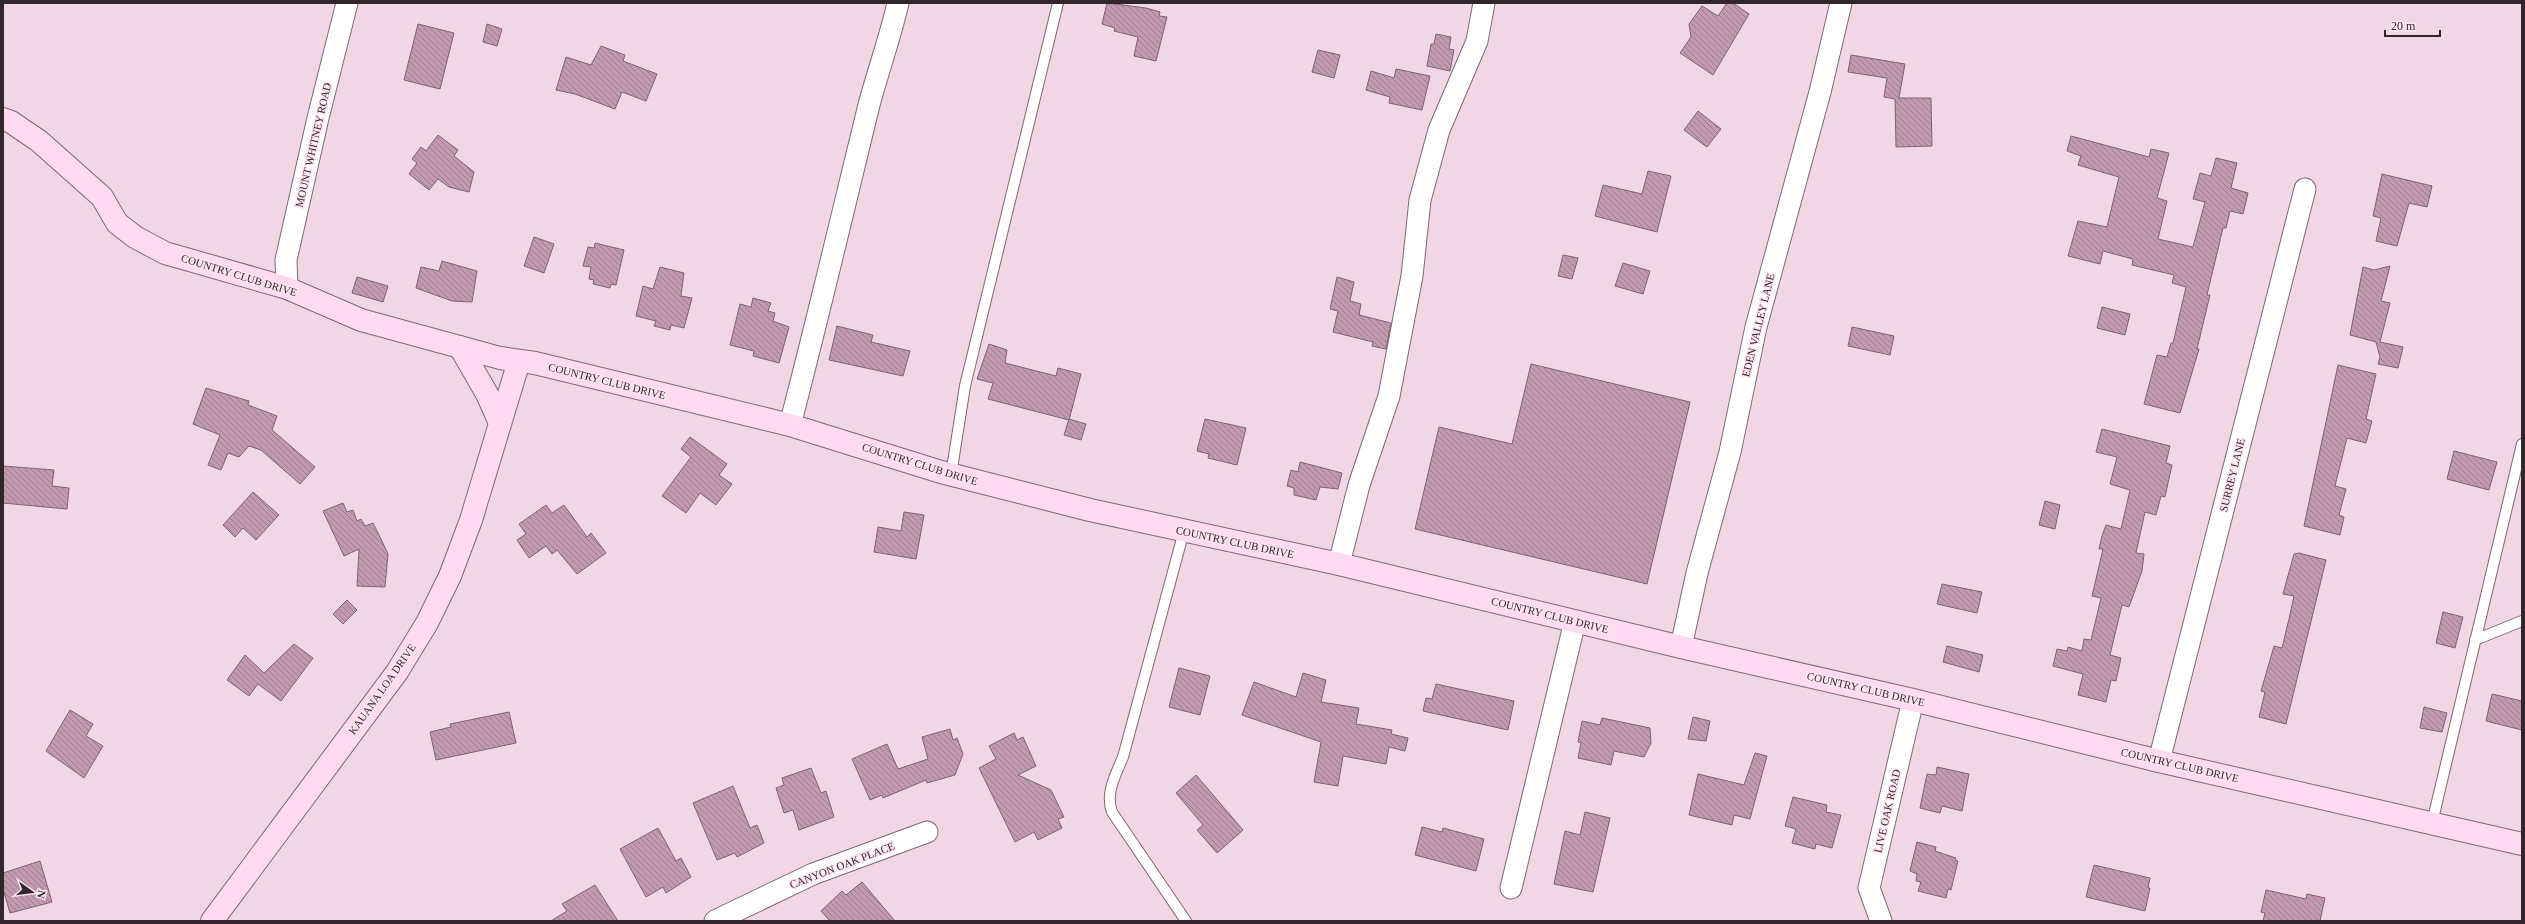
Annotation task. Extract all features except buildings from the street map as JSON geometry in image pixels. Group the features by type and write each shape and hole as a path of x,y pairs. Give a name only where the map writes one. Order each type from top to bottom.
{"street":[{"name":"MOUNT WHITNEY ROAD","path":"287,288 288,254 318,118 348,3"},
{"path":"790,425 828,280 870,103 890,40 898,3"},
{"path":"1339,564 1359,484 1389,396 1412,276 1422,193 1439,130 1476,41 1484,3"},
{"name":"EDEN VALLEY LANE","path":"1681,647 1697,573 1730,452 1756,327 1820,92 1841,3"},
{"name":"COUNTRY CLUB DRIVE","path":"3,119 11,122 39,141 102,197 117,222 135,237 165,253 287,288 361,320 460,347 790,425 951,475 1184,531 1339,564 1681,647 1913,700 2159,761 2522,844"},
{"name":"SURREY LANE","path":"2159,761 2304,189"},
{"path":"460,347 487,394 500,423"},
{"name":"KAUANA LOA DRIVE","path":"212,921 397,672 427,623 450,576 471,520 519,361"},
{"path":"1511,888 1575,621"},
{"name":"LIVE OAK ROAD","path":"1881,921 1869,888 1913,700"},
{"name":"CANYON OAK PLACE","path":"715,921 813,874 927,832"}],"lane":[{"path":"951,475 965,386 1058,3"},
{"path":"2432,823 2522,444"},
{"path":"1184,531 1123,756 1111,788 1110,798 1112,812 1186,921"},
{"path":"2476,640 2522,621"}]}
